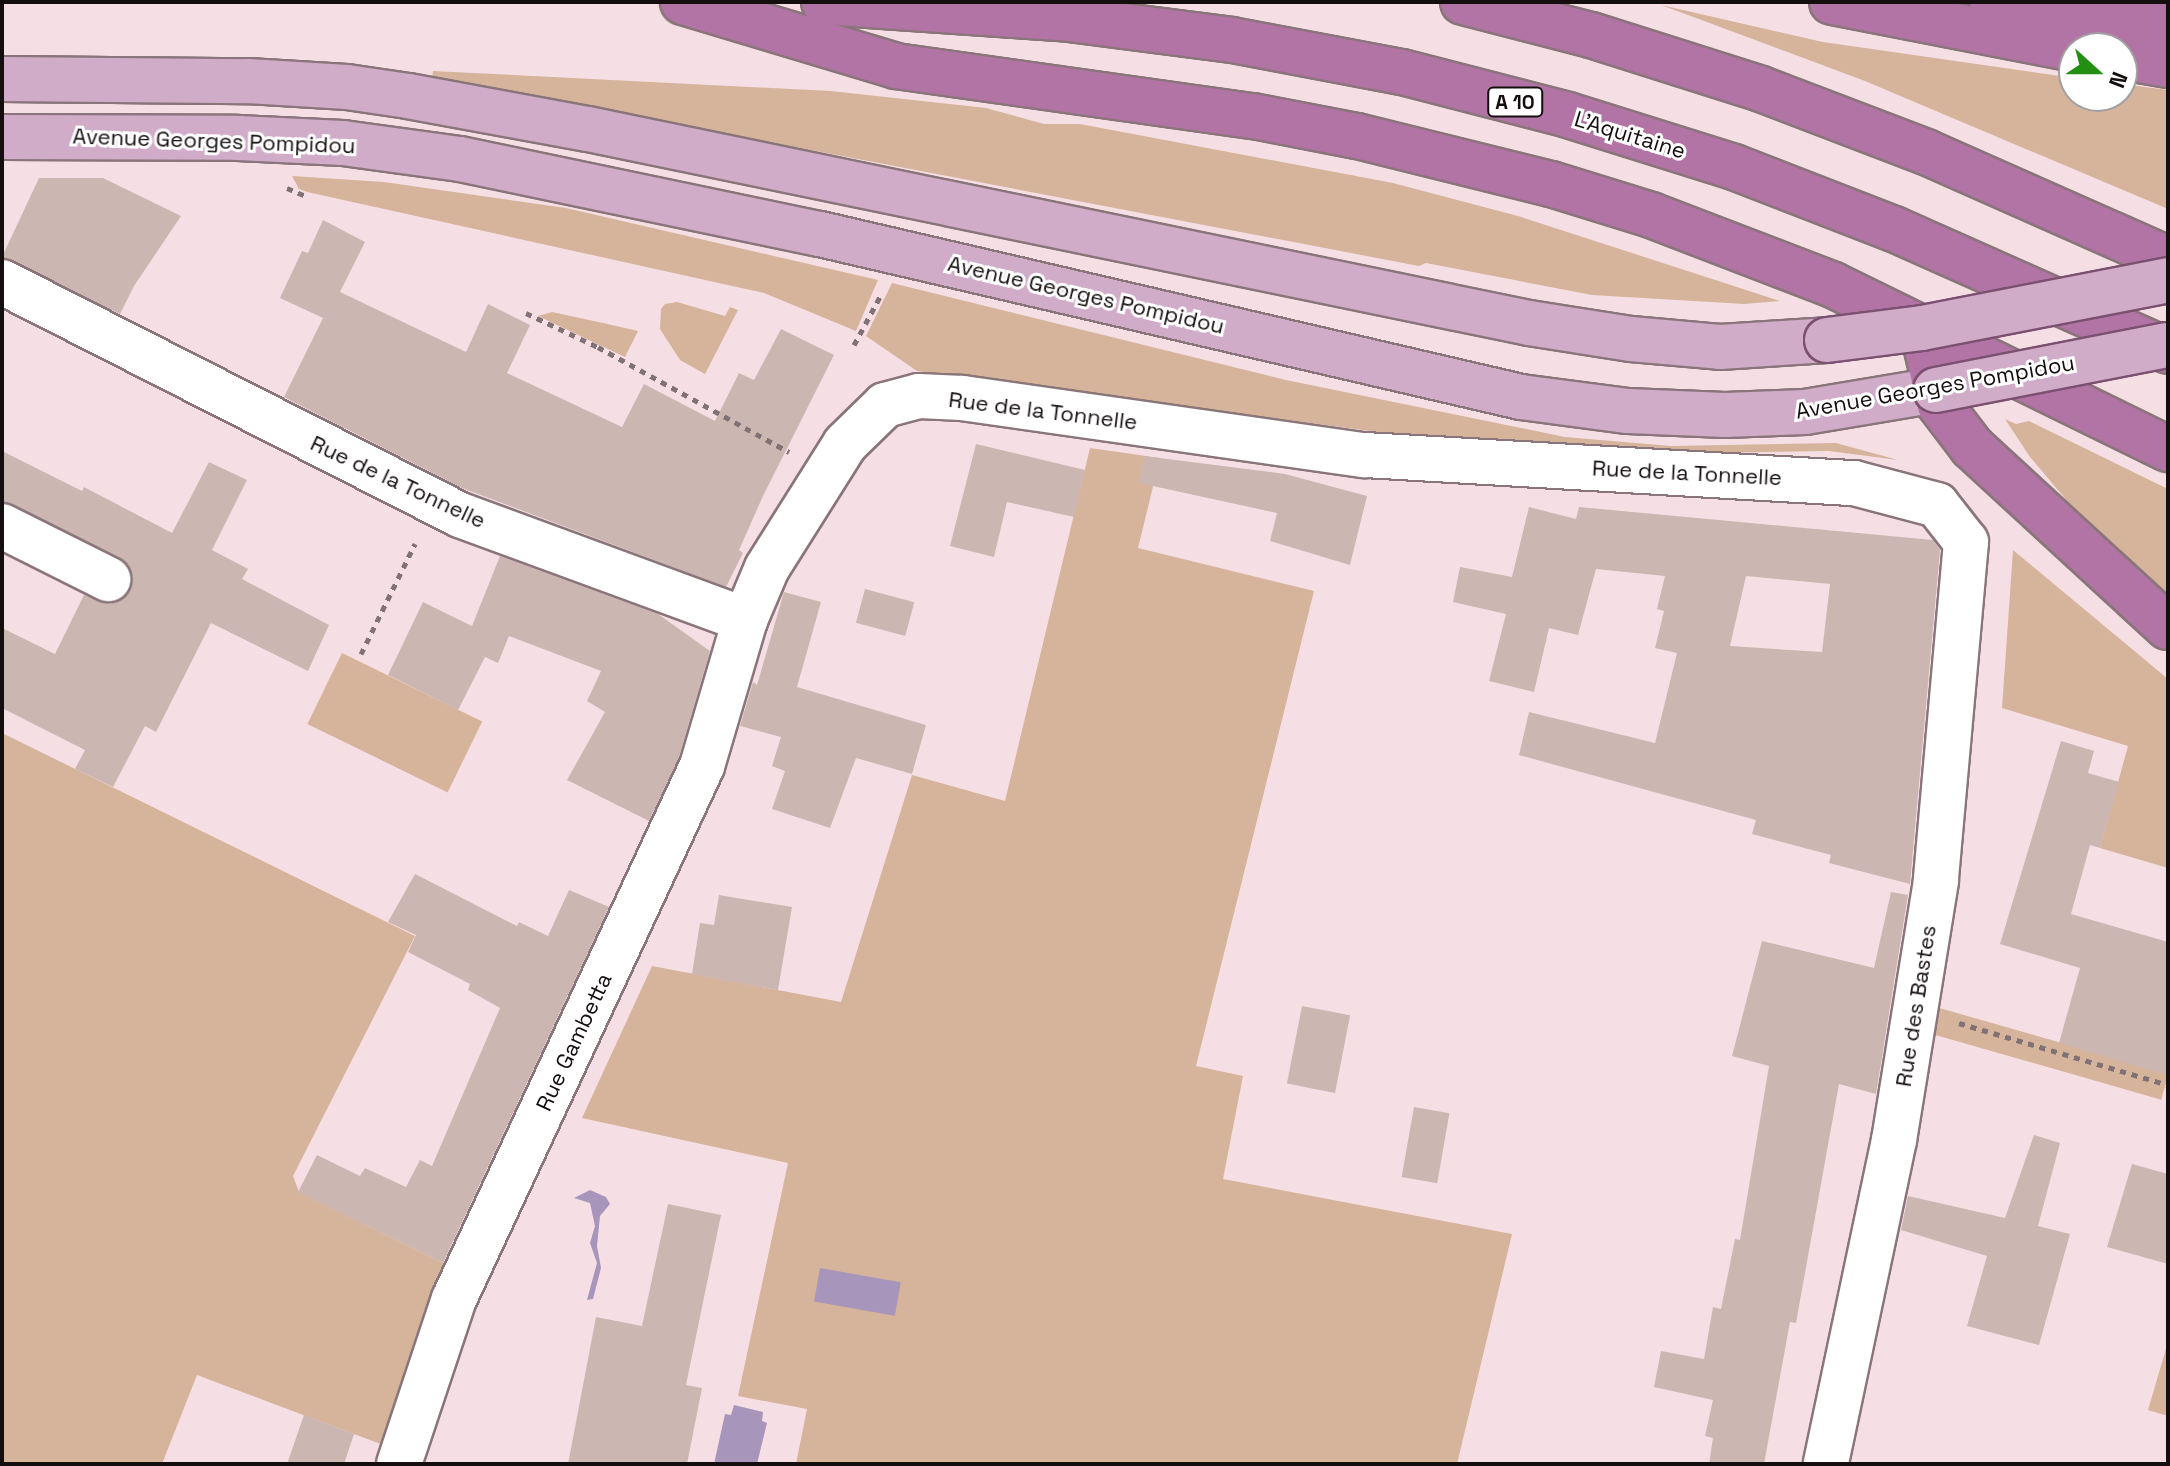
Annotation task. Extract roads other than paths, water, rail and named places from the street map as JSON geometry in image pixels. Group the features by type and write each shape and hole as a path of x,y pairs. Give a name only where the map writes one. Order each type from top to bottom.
{"highway":[{"path":"683,2 896,66 1253,116 1357,136 1551,184 1679,225 1833,285 2168,449"},
{"name":"L'Aquitaine","path":"824,2 1061,18 1232,40 1402,72 1553,111 1734,167 1894,229 2168,348"},
{"path":"1463,2 1591,35 1761,89 1926,152 2168,259"},
{"path":"1832,2 2058,46"},
{"path":"1992,2 2168,24"},
{"path":"2138,60 2168,65"},
{"path":"1922,328 1936,390 1949,419 1972,447 2168,627"}],"main road":[{"path":"2,79 248,81 347,87 408,96 588,129 1529,323 1631,339 1720,347 1827,340 1922,328 2168,280"},
{"name":"Avenue Georges Pompidou","path":"2,137 253,138 343,143 460,159 833,237 1521,397 1628,411 1725,415 1805,412 2168,348"}],"street":[{"name":"Rue de la Tonnelle","path":"2,282 460,515 745,620 767,568 845,444 885,405 919,396 962,398 1365,455 1854,483 1937,505 1966,542"},
{"path":"2,526 108,579"},
{"name":"Rue des Bastes","path":"1826,1464 1894,1140 1936,881 1966,542"},
{"name":"Rue Gambetta","path":"399,1464 454,1299 702,766 745,620"}]}
